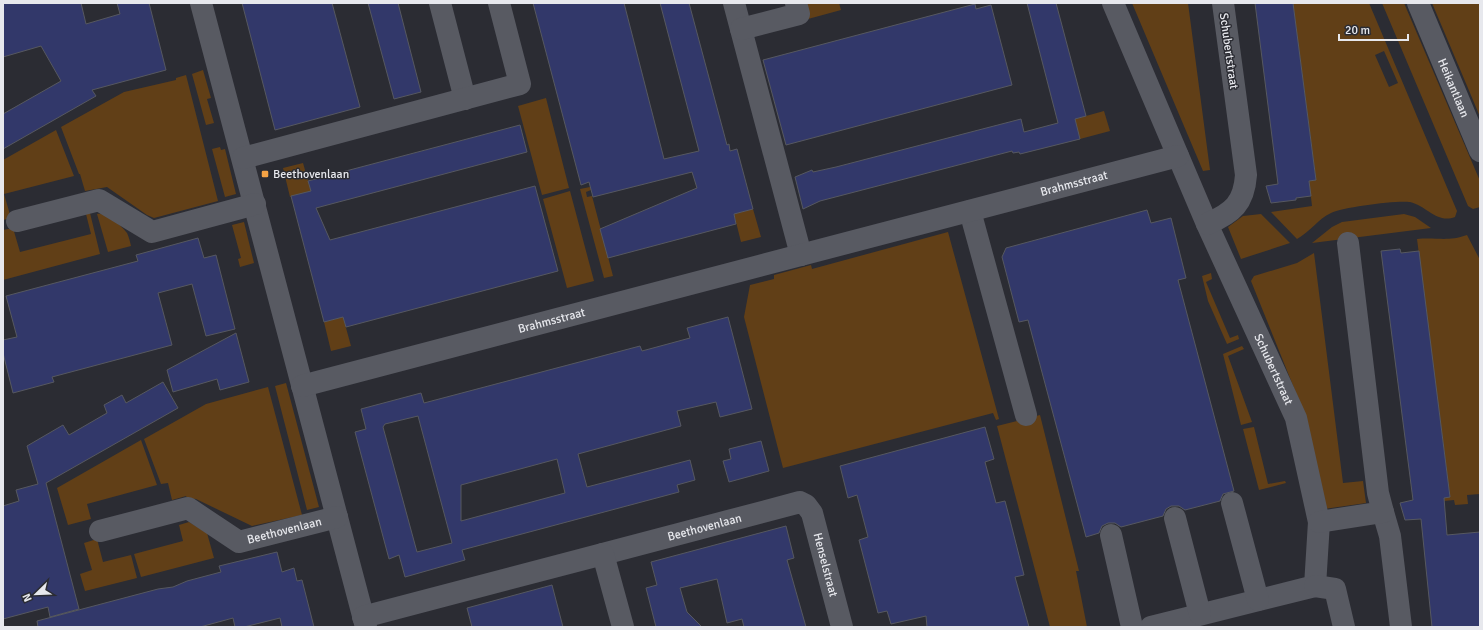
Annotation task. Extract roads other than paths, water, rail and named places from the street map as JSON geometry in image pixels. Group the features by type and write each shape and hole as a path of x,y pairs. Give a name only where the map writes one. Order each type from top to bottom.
{"street":[{"name":"Beethovenlaan","path":"201,3 365,622 603,554 800,502 806,505"},
{"path":"440,3 465,99"},
{"path":"243,158 520,84 499,3"},
{"path":"734,3 801,255"},
{"path":"741,29 799,14 796,3"},
{"name":"Schubertstraat","path":"1113,3 1207,224 1296,418 1319,522 1315,586"},
{"name":"Schubertstraat","path":"1207,224 1229,214 1240,201 1245,190 1246,175 1222,3"},
{"name":"Heikantlaan","path":"1418,3 1480,151"},
{"name":"Brahmsstraat","path":"302,386 1178,156"},
{"path":"17,221 99,200 152,232 255,204"},
{"path":"970,210 1026,415"},
{"path":"1348,243 1378,493 1390,536 1400,627"},
{"path":"1232,503 1258,600"},
{"name":"Henselstraat","path":"806,505 812,513 842,627"},
{"name":"Beethovenlaan","path":"100,532 188,508 239,542 337,517"},
{"path":"1319,522 1383,512"},
{"path":"1175,518 1200,614"},
{"path":"1111,534 1132,627"},
{"path":"603,554 623,627"},
{"path":"1151,627 1315,586 1335,589 1344,627"}],"place":[{"name":"Beethovenlaan","path":"265,174"}]}
